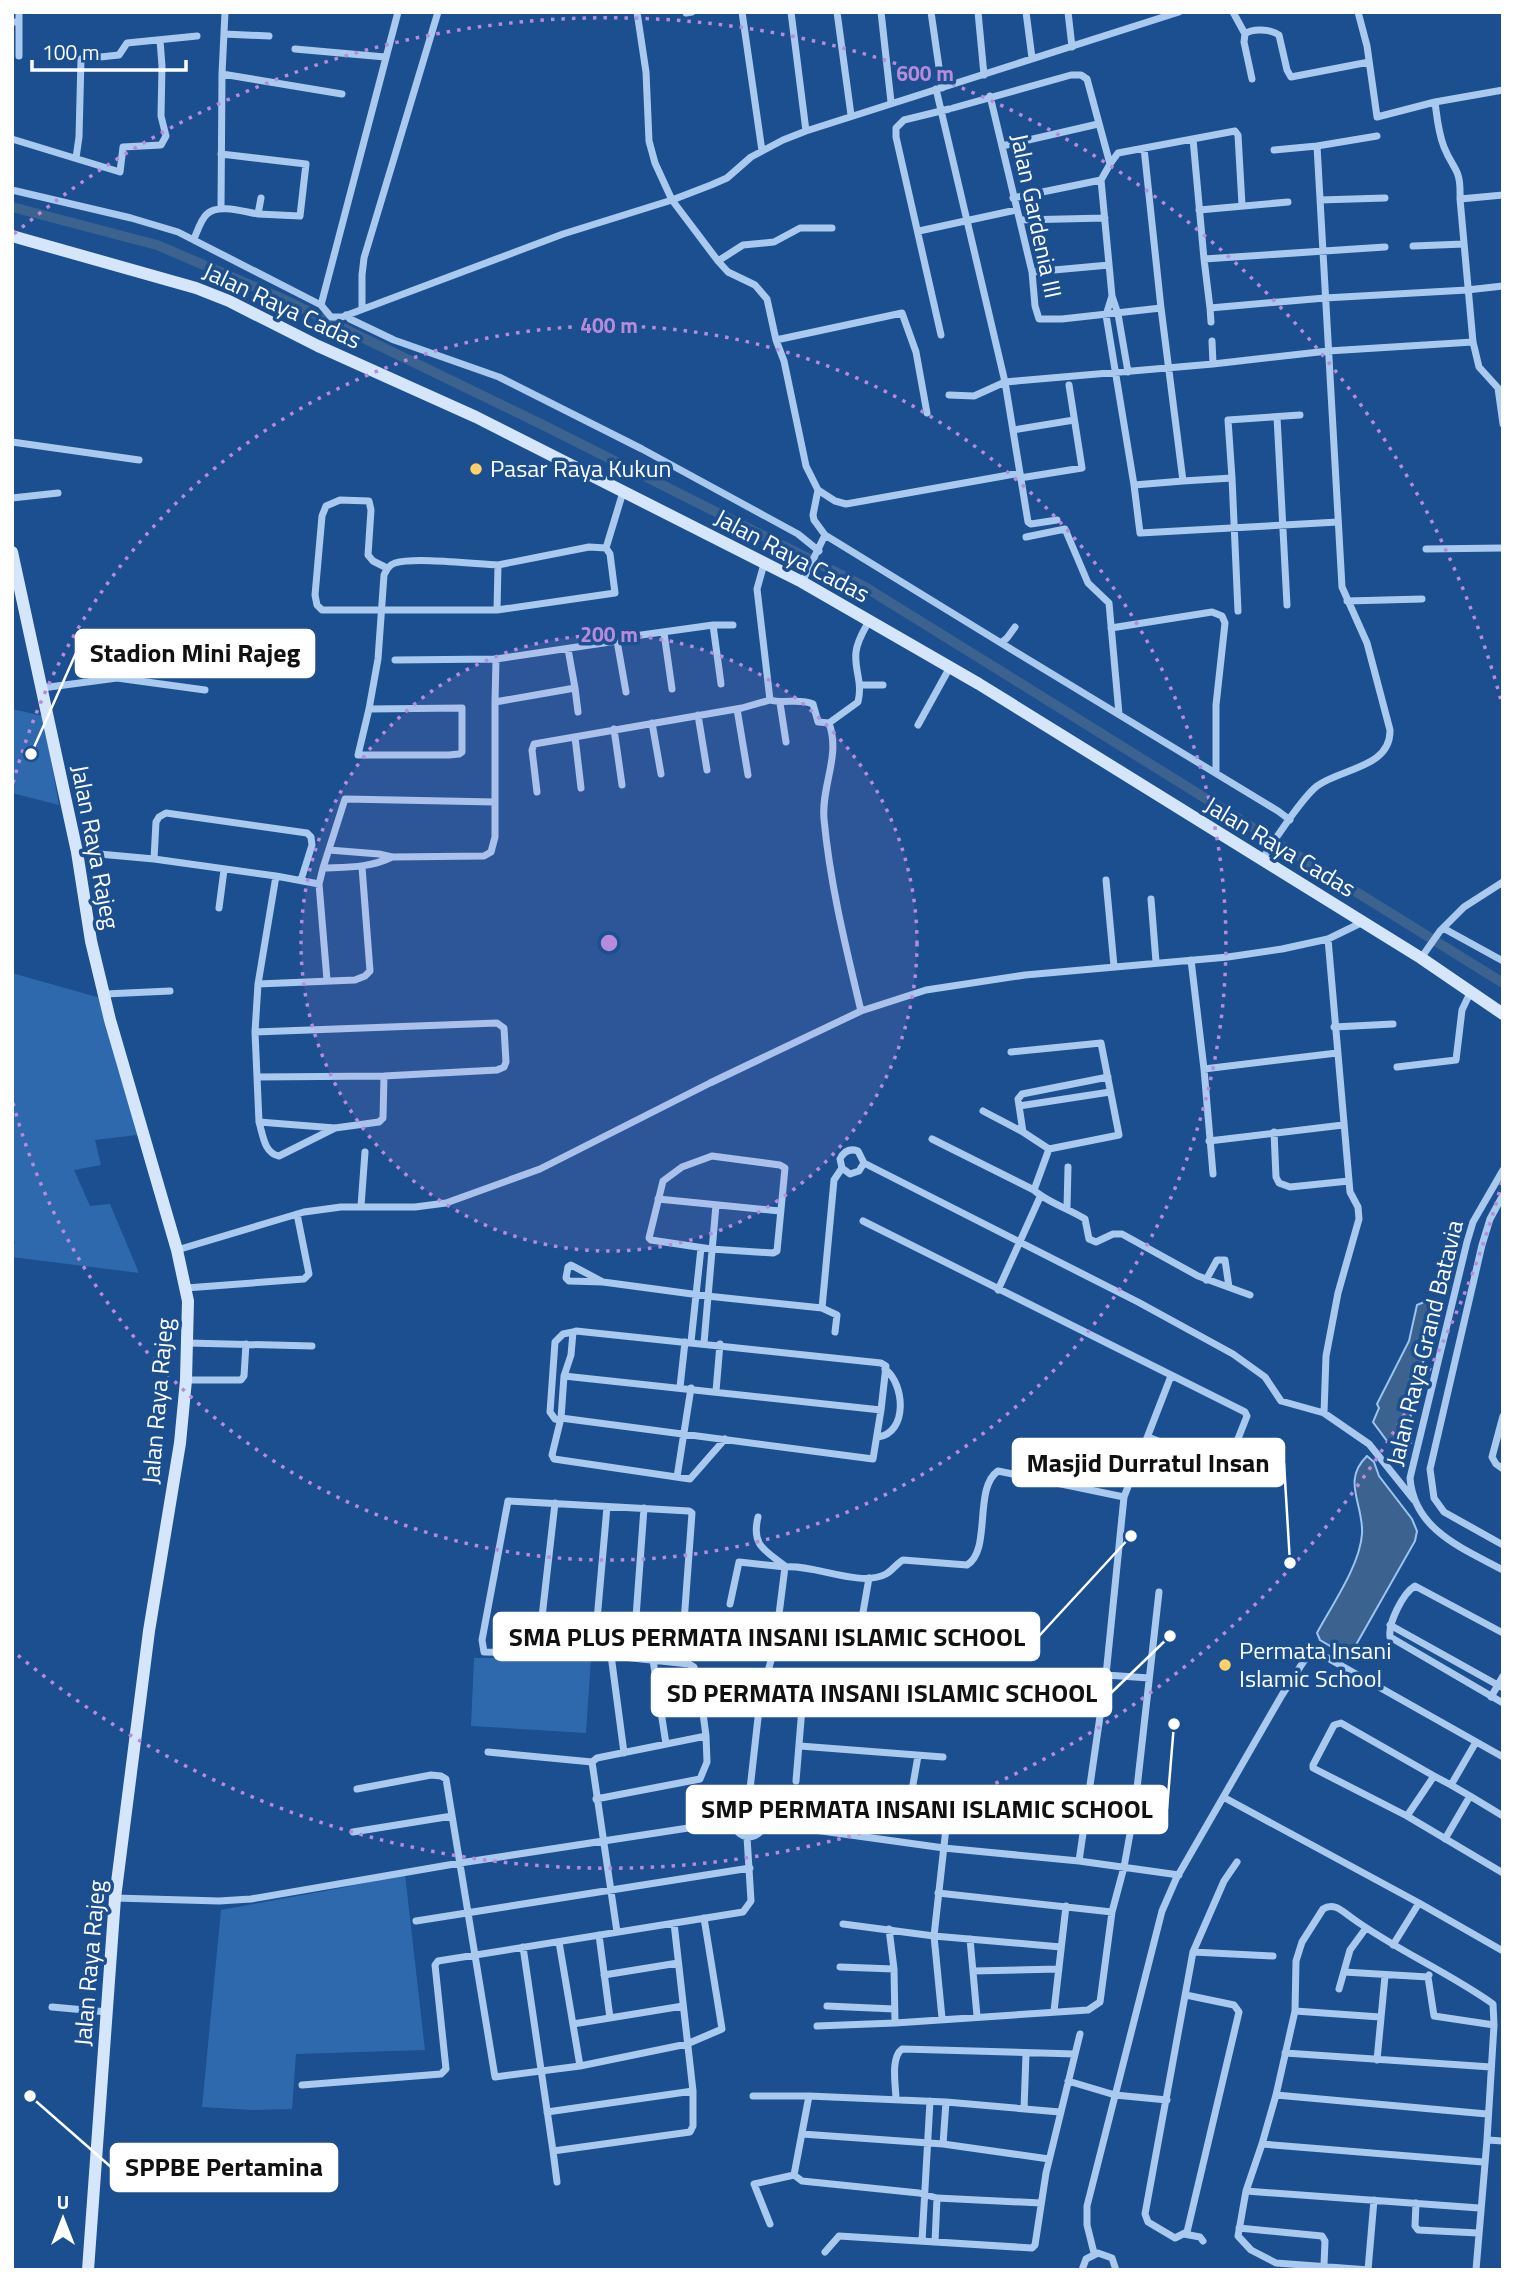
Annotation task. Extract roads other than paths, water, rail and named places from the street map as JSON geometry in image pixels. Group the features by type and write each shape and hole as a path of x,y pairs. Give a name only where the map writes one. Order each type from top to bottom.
{"main road":[{"name":"Jalan Raya Cadas","path":"12,236 197,288 229,301 318,346 476,417 802,582 1265,855 1363,922 1425,953 1470,993 1503,1014"},
{"name":"Jalan Raya Rajeg","path":"12,552 76,852 91,941 110,1020 186,1288 188,1343 180,1443 151,1619 116,1898 88,2270"}],"street":[{"path":"19,12 16,22 19,56"},
{"path":"220,209 225,12"},
{"path":"321,305 398,12"},
{"path":"362,309 364,258 438,12"},
{"path":"637,12 646,72 649,141 654,163 672,200 718,261 728,272 755,285 767,299 776,340 784,361 806,466 818,490 835,501 846,504 1020,475 1082,468 1069,385"},
{"path":"686,13 692,12"},
{"path":"742,12 762,151"},
{"path":"791,12 806,131"},
{"path":"837,12 851,115"},
{"path":"881,12 891,102"},
{"path":"931,12 939,89 948,109 967,219 1005,382 1029,523 1057,520"},
{"path":"978,12 984,75"},
{"path":"1026,12 1032,58"},
{"path":"1068,12 1072,47"},
{"path":"12,190 178,232 321,305 331,317 341,316 563,234 672,200 727,178 751,157 806,131 1179,12"},
{"path":"1233,12 1245,34 1244,42 1252,79"},
{"path":"1358,12 1367,46 1377,117 1435,102 1503,90"},
{"path":"1245,34 1249,31 1268,31 1279,35 1287,70 1294,77 1368,62"},
{"path":"224,34 269,36"},
{"path":"76,158 81,59 119,55 127,43 197,36"},
{"path":"12,138 120,172 123,147 162,145 166,136 161,116 160,40"},
{"path":"295,49 385,57"},
{"path":"222,74 342,94"},
{"path":"941,335 896,128 904,120 1078,74 1089,84 1110,164"},
{"name":"Jalan Gardenia III","path":"990,96 1032,272 1035,306 1039,318 1044,320 1106,315"},
{"path":"1435,102 1445,151 1459,172 1466,290 1473,342 1479,367 1500,388 1503,424"},
{"path":"1002,146 1098,124"},
{"path":"1128,372 1118,314 1112,296 1101,180 1110,164 1118,153 1233,130 1236,132 1242,205"},
{"path":"1274,150 1377,136"},
{"path":"1193,139 1211,322"},
{"path":"1265,855 1309,793 1317,786 1377,758 1389,743 1390,730 1367,643 1342,587 1317,146"},
{"path":"1144,148 1183,481"},
{"path":"194,239 206,214 220,209 300,216 306,164 221,154"},
{"path":"1013,198 1101,180"},
{"path":"1460,199 1503,195"},
{"path":"258,214 261,198"},
{"path":"1320,200 1385,198"},
{"path":"1199,210 1287,202"},
{"path":"919,231 1016,210"},
{"path":"1020,220 1105,218"},
{"path":"718,261 743,246 774,242 800,228 832,228"},
{"path":"1413,246 1464,244"},
{"path":"1204,259 1385,247"},
{"path":"1032,272 1110,265"},
{"path":"1210,308 1503,286"},
{"path":"1112,296 1106,315 1140,533 1338,522"},
{"path":"1106,315 1161,308"},
{"path":"776,340 902,313 916,352 927,413"},
{"path":"341,316 394,340 499,377 523,389 642,449 798,534 816,554"},
{"path":"1212,341 1213,364"},
{"path":"949,395 974,396 1005,382 1328,351 1473,342"},
{"path":"1238,611 1228,420 1300,415"},
{"path":"1277,417 1287,605"},
{"path":"1013,430 1074,420"},
{"path":"12,442 139,460"},
{"path":"1134,485 1232,478"},
{"path":"818,490 813,515 818,528 825,535 1290,820"},
{"path":"606,548 623,492"},
{"path":"12,498 58,494"},
{"path":"387,568 373,561 368,555 371,510 369,501 340,500 326,506 322,516 315,585 317,606 322,610 497,610 615,593 610,554 606,548"},
{"path":"1026,537 1065,529 1088,583 1109,603 1119,714"},
{"path":"804,578 825,535"},
{"path":"369,709 462,708 462,752 449,755 358,755 378,659 384,575 393,563 498,565 589,547 606,548"},
{"path":"1426,549 1503,548"},
{"path":"769,700 757,589 764,564 774,564 804,578 842,599 845,607"},
{"path":"497,610 498,565"},
{"path":"1347,601 1423,599"},
{"path":"1111,628 1212,612 1222,616 1225,623 1216,705 1216,773"},
{"path":"537,792 532,750 534,744 737,709 769,700 780,703 808,701 813,704 818,722 829,723 856,704 861,685 855,654 869,621"},
{"path":"713,625 721,684"},
{"path":"395,660 496,660 617,641 627,637 713,625 733,625"},
{"path":"1001,643 1015,627"},
{"path":"664,633 672,689"},
{"path":"617,641 626,692"},
{"path":"117,678 125,643"},
{"path":"568,649 578,712"},
{"path":"329,850 392,857 484,856 491,852 494,843 496,660"},
{"path":"918,725 950,667"},
{"path":"42,688 117,678 205,690"},
{"path":"861,685 883,685"},
{"path":"495,702 575,688"},
{"path":"780,703 786,742"},
{"path":"737,709 748,775"},
{"path":"698,715 707,770"},
{"path":"652,723 660,774"},
{"path":"829,723 834,739 834,751 824,819 845,941 861,1011"},
{"path":"614,729 622,785"},
{"path":"575,737 581,788"},
{"path":"327,981 319,884 345,799 495,802"},
{"path":"154,859 156,822 166,813 307,833 311,837 312,845 301,880"},
{"path":"76,852 154,859 319,884"},
{"path":"323,868 362,867 378,864 392,857"},
{"path":"258,984 355,980 370,971 362,867"},
{"path":"219,908 224,870"},
{"path":"276,876 258,984 255,1032 259,1122 270,1152 279,1156 335,1128"},
{"path":"1106,880 1114,966"},
{"path":"1425,953 1441,930 1464,907 1503,882"},
{"path":"1151,899 1156,962"},
{"path":"177,1250 297,1214 361,1206 415,1207 446,1203 540,1169 861,1011 926,990 1025,975 1268,951 1328,939 1363,922"},
{"path":"1441,930 1503,961"},
{"path":"1324,1413 1326,1356 1338,1293 1359,1219 1358,1206 1350,1192 1328,939"},
{"path":"1191,960 1213,1174"},
{"path":"105,995 170,991"},
{"path":"1397,1067 1456,1060 1462,1010 1470,993"},
{"path":"255,1032 497,1023 504,1028 506,1062 501,1069 384,1076 257,1077"},
{"path":"1334,1027 1393,1024"},
{"path":"983,1111 1049,1149 1118,1136 1120,1133 1100,1042 1012,1052"},
{"path":"1204,1069 1337,1053"},
{"path":"259,1122 335,1128 373,1124 383,1118 384,1076"},
{"path":"1023,1132 1018,1099 1022,1094 1108,1077"},
{"path":"1019,1106 1110,1092"},
{"path":"1209,1141 1343,1125"},
{"path":"1274,1132 1276,1177 1279,1184 1290,1186 1349,1181"},
{"path":"932,1139 1085,1219 1089,1239 1096,1242 1113,1234 1122,1234 1206,1280 1250,1295"},
{"path":"1034,1190 1049,1149"},
{"path":"849,1150 862,1154 864,1163 863,1168 855,1174 845,1172 840,1164 842,1155 849,1150"},
{"path":"361,1206 365,1152"},
{"path":"716,1156 783,1166 785,1168 780,1211 777,1251 774,1253 701,1248 649,1238 663,1181 681,1167 716,1156"},
{"path":"864,1163 1138,1302 1233,1354 1265,1377 1281,1401 1324,1413 1369,1444 1414,1500"},
{"path":"1067,1208 1069,1167"},
{"path":"822,1308 834,1180 842,1168"},
{"name":"Jalan Raya Grand Batavia","path":"1503,1170 1477,1213 1466,1242 1410,1478 1414,1500 1426,1521 1442,1535 1503,1570"},
{"name":"Jalan Raya Grand Batavia","path":"1503,1195 1490,1219 1482,1245 1430,1468 1438,1506 1444,1513 1503,1545"},
{"path":"998,1290 1041,1197"},
{"path":"658,1199 780,1211"},
{"path":"704,1343 716,1205"},
{"path":"186,1288 304,1279 309,1274 297,1214"},
{"path":"863,1221 1245,1412 1247,1419 1228,1464 1224,1467 1148,1437"},
{"path":"680,1387 701,1248"},
{"path":"1206,1280 1217,1260 1225,1260 1229,1287"},
{"path":"603,1282 572,1265 568,1267 566,1278 569,1281 603,1282 822,1308 837,1315 835,1332"},
{"path":"573,1332 571,1355 564,1376 561,1419 551,1455 554,1459 690,1479 725,1439"},
{"path":"573,1332 720,1344 885,1364 878,1437 873,1459 555,1419 550,1412 555,1342 563,1334 573,1332"},
{"path":"188,1343 312,1346"},
{"path":"186,1380 241,1380 244,1376 246,1344"},
{"path":"716,1391 720,1344"},
{"path":"878,1437 893,1431 900,1411 895,1382 892,1374 885,1369"},
{"path":"564,1376 881,1409"},
{"path":"1079,1861 1106,1675 1124,1497 1171,1376"},
{"path":"677,1477 691,1388"},
{"path":"1503,1416 1492,1457 1503,1469"},
{"path":"1418,1447 1434,1452"},
{"path":"730,1604 739,1562 785,1567 800,1565 845,1576 869,1578 885,1575 903,1560 961,1566 973,1562 978,1550 989,1480 998,1471 1124,1497"},
{"path":"596,1799 701,1779 708,1762 701,1698 694,1667 611,1655 484,1652 482,1640 508,1501 689,1511 693,1516 681,1663"},
{"path":"538,1652 555,1503"},
{"path":"594,1654 607,1507"},
{"path":"633,1658 644,1508"},
{"path":"758,1517 755,1538 759,1545 785,1567"},
{"path":"748,1807 760,1700 775,1646 785,1567"},
{"path":"869,1578 858,1641 860,1646 919,1655"},
{"path":"1503,1633 1416,1586 1410,1589 1390,1625 1390,1637 1503,1703"},
{"path":"817,2026 1088,2010 1100,2002 1112,1912 1124,1867 1135,1806 1159,1592"},
{"path":"1390,1625 1500,1686"},
{"path":"1094,2253 1087,2225 1087,2206 1158,1921 1179,1875 1282,1695 1311,1652 1317,1652 1503,1757"},
{"path":"611,1655 624,1753"},
{"path":"653,1660 666,1744"},
{"path":"1106,1675 1149,1678"},
{"path":"1491,1697 1500,1686 1503,1676"},
{"path":"701,1698 760,1700 802,1708 796,1781"},
{"path":"1503,1816 1341,1723 1334,1725 1313,1765 1313,1768 1407,1816 1503,1873"},
{"path":"488,1752 592,1762 597,1758 706,1736"},
{"path":"1451,1785 1476,1742"},
{"path":"800,1746 943,1757"},
{"path":"911,1796 918,1756"},
{"path":"592,1762 617,1932"},
{"path":"357,1789 431,1775 446,1779 476,1954 493,2075 498,2077 580,2066 687,2044 722,2029 704,1918"},
{"path":"1407,1816 1434,1776"},
{"path":"852,1790 1086,1814"},
{"path":"1445,1839 1470,1796"},
{"path":"1225,1798 1503,1951"},
{"path":"942,2018 934,1936 949,1801"},
{"path":"748,1807 756,1809 762,1815 764,1823 759,1834 747,1837 737,1832 734,1821 736,1814 748,1807"},
{"path":"353,1832 452,1816"},
{"path":"116,1898 219,1901 251,1899 460,1863 734,1821"},
{"path":"764,1823 944,1848 1079,1861 1179,1875"},
{"path":"302,2085 444,2072 446,2069 435,1962 743,1912 751,1901 747,1837"},
{"path":"1203,2241 1200,2237 1184,2234 1171,2237 1145,2218 1192,1952 1224,1881 1237,1862"},
{"path":"416,1921 750,1868"},
{"path":"938,1893 1112,1912"},
{"path":"1394,1945 1419,1903"},
{"path":"1054,2011 1066,1906"},
{"path":"1374,2200 1368,2270 1276,2263 1266,2259 1238,2236 1246,2191 1276,2095 1294,2011 1296,1961 1302,1941 1328,1906 1334,1906 1492,2003 1494,2025 1476,2270"},
{"path":"553,2151 690,2132 693,2126 694,2091 674,1923"},
{"path":"843,1924 934,1936 1061,1947"},
{"path":"1339,1989 1350,1950 1366,1928"},
{"path":"889,1929 894,1969 895,2023"},
{"path":"599,1935 610,2018"},
{"path":"970,1939 977,2016"},
{"path":"558,1942 580,2066"},
{"path":"523,1947 557,2182"},
{"path":"1192,1952 1273,1956"},
{"path":"604,1975 678,1963"},
{"path":"840,1967 894,1969"},
{"path":"1433,1968 1428,1977 1434,2016 1494,2025"},
{"path":"973,1971 1059,1969"},
{"path":"1344,1972 1428,1977"},
{"path":"1377,2060 1385,1976"},
{"path":"1184,2234 1187,2232 1239,2012 1234,2005 1186,1995"},
{"path":"573,2024 683,2006"},
{"path":"827,2006 894,2009"},
{"path":"52,2007 107,2012"},
{"path":"1294,2011 1380,2017"},
{"path":"825,2252 839,2236 1032,2248 1035,2245 1049,2158 1080,2034"},
{"path":"896,2100 896,2059 902,2049 1075,2054"},
{"path":"1285,2053 1491,2067"},
{"path":"1024,2109 1026,2054"},
{"path":"1068,2081 1115,2095 1167,2100"},
{"path":"547,2112 694,2091"},
{"path":"753,2096 823,2095 1060,2112"},
{"path":"1276,2095 1488,2114"},
{"path":"794,2175 810,2096"},
{"path":"922,2241 930,2101"},
{"path":"943,2144 946,2102"},
{"path":"802,2134 943,2144 1049,2158"},
{"path":"1487,2140 1503,2141"},
{"path":"1262,2144 1483,2162"},
{"path":"769,2224 754,2184 794,2175 802,2181 937,2198 1041,2203"},
{"path":"1246,2191 1479,2208"},
{"path":"935,2242 937,2198"},
{"path":"1416,2203 1415,2226 1418,2230 1478,2233"},
{"path":"1239,2228 1322,2236 1325,2241 1324,2265"},
{"path":"1082,2270 1086,2259 1094,2253 1108,2255 1116,2270"}],"waterway":[{"path":"12,207 157,245 281,298 543,425 865,587 1503,983"}],"place":[{"name":"Pasar Raya Kukun","path":"476,469"},
{"name":"Stadion Mini Rajeg","path":"31,754"},
{"name":"SMA PLUS PERMATA INSANI ISLAMIC SCHOOL","path":"1131,1536"},
{"name":"Masjid Durratul Insan","path":"1290,1563"},
{"name":"SD PERMATA INSANI ISLAMIC SCHOOL","path":"1170,1636"},
{"name":"Permata Insani Islamic School","path":"1225,1665"},
{"name":"SMP PERMATA INSANI ISLAMIC SCHOOL","path":"1174,1724"},
{"name":"SPPBE Pertamina","path":"30,2096"}]}
